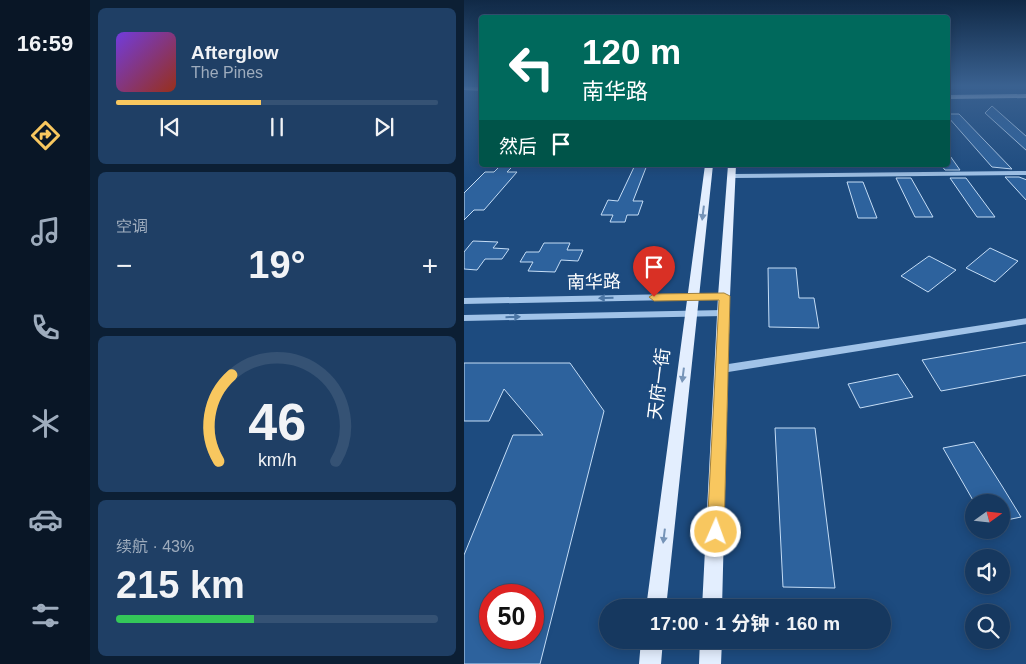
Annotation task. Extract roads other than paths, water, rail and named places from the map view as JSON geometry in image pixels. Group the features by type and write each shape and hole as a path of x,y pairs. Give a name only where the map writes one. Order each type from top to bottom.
{"main road":[{"name":"天府一街","path":"657,599 709,167"},
{"path":"712,599 724,296 732,167"},
{"path":"650,664 651,649"},
{"path":"710,664 711,649"}],"street":[{"path":"732,176 1026,174"},
{"name":"南华路","path":"464,301 724,296"},
{"path":"464,318 724,313"},
{"path":"722,369 1026,321"}]}
